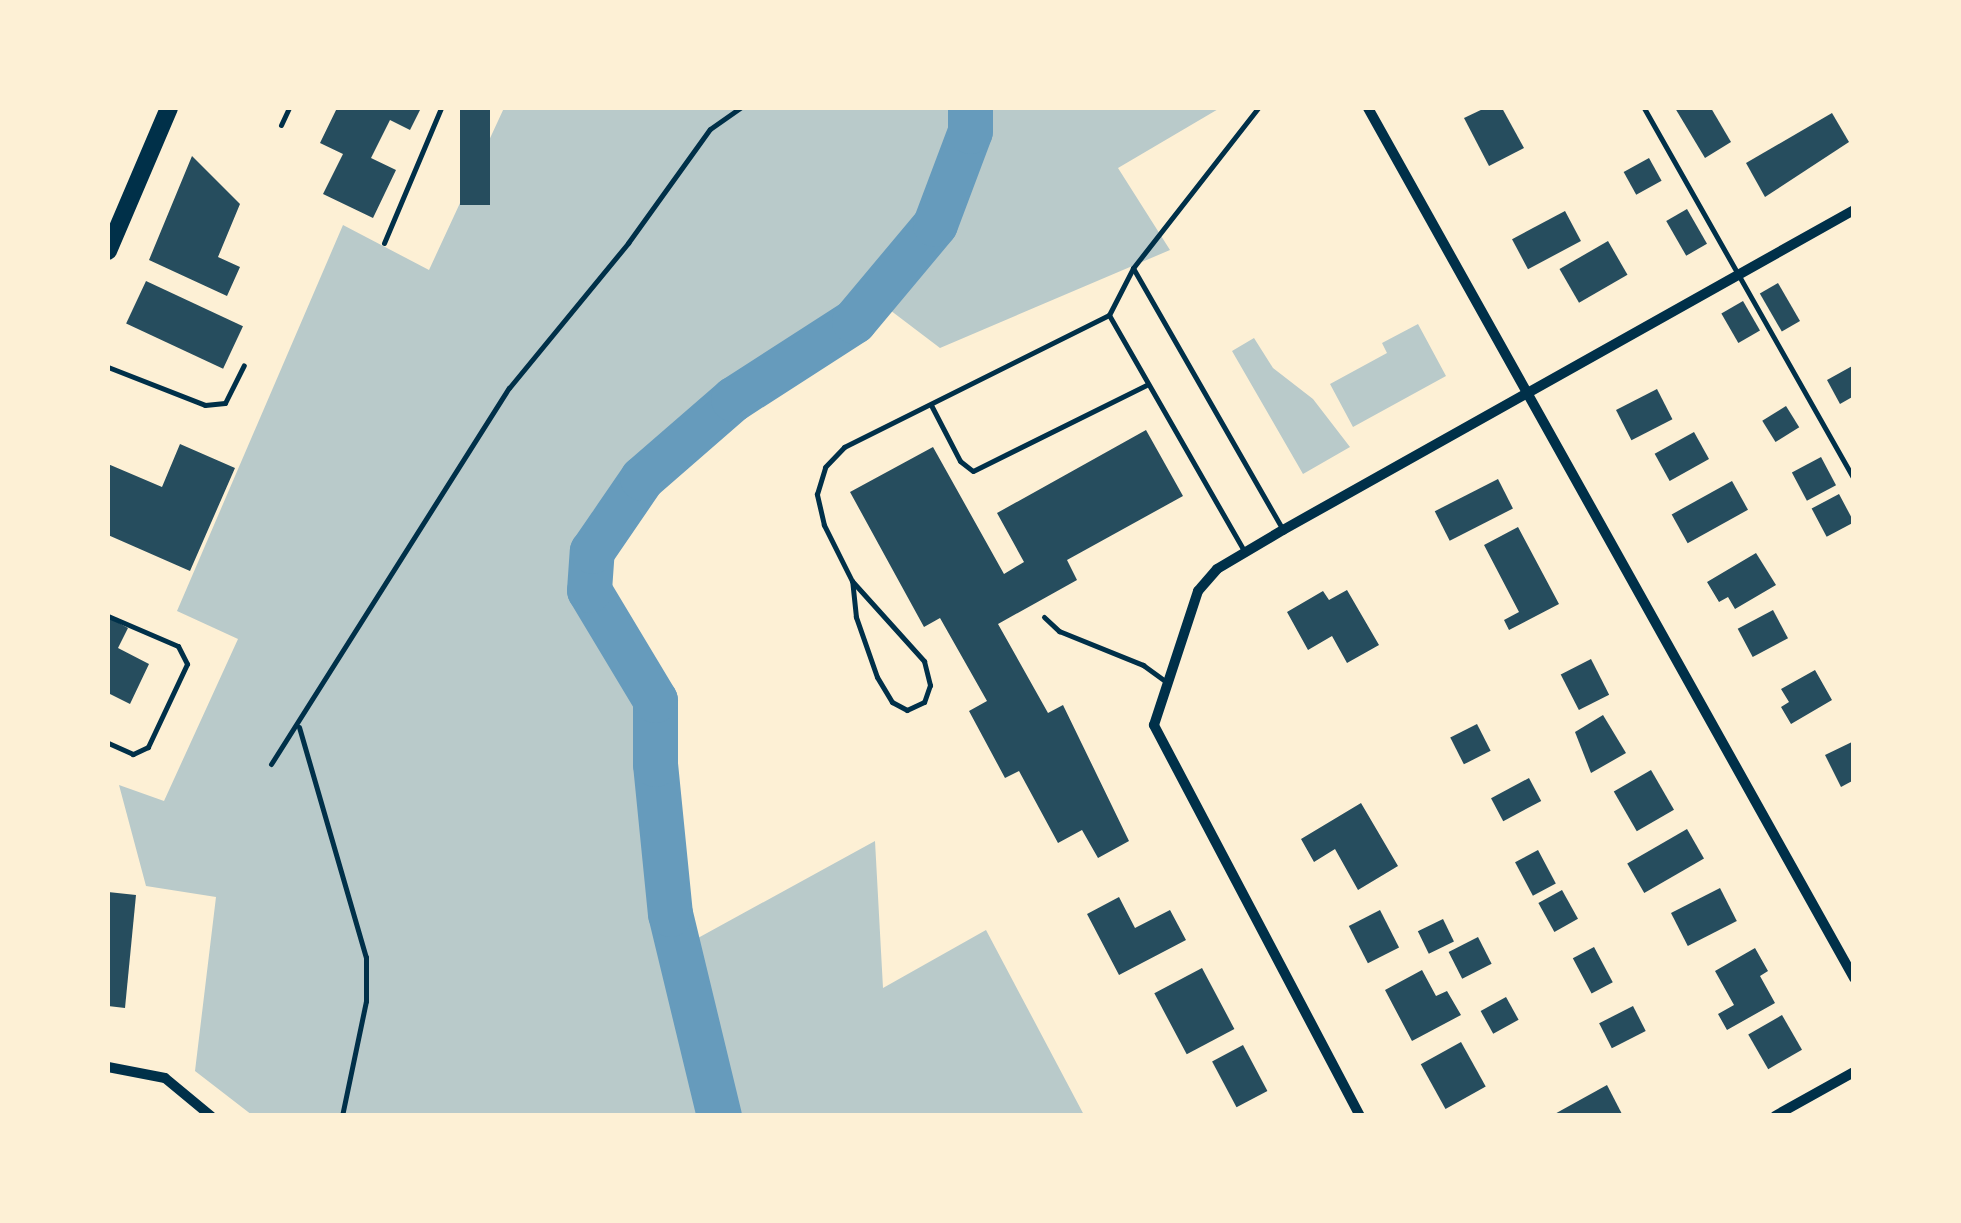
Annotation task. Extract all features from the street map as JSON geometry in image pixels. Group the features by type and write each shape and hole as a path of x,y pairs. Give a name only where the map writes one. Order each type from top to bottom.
{"main road":[{"path":"108,251 114,216 169,108"}],"street":[{"path":"1368,108 1854,978"},
{"path":"1360,1116 1154,725 1203,582 1283,530 1854,210"},
{"path":"108,1067 165,1078 207,1114"},
{"path":"1775,1116 1854,1072"}],"lane":[{"path":"281,125 289,108"},
{"path":"384,242 441,108"},
{"path":"852,581 856,617 877,676 892,702 907,710 924,702 930,686 924,661 852,581 824,525 817,494 825,467 844,447 1110,315 1133,268 1258,108"},
{"path":"1644,108 1854,479"},
{"path":"1133,268 1283,530"},
{"path":"1110,315 1146,385 1245,553"},
{"path":"108,367 205,405 225,404 244,365"},
{"path":"931,405 972,472 1146,385"},
{"path":"108,616 178,646 187,664 148,746 133,754 108,742"},
{"path":"1044,617 1058,631 1143,665 1166,682"}],"path":[{"path":"272,764 299,727 509,388 628,243 710,129 740,108"},
{"path":"299,727 357,908 366,957 366,1002 342,1116"}],"shaded area":[{"path":"504,108 1220,108 1118,168 1170,250 940,348 857,285 824,326 632,464 593,511 578,550 575,598 640,704 643,838 667,955 875,841 883,988 986,930 1084,1115 252,1115 195,1071 216,897 146,886 119,785 164,801 238,639 177,611 343,225 429,270"},
{"path":"1418,324 1446,376 1353,427 1330,384 1387,353 1382,343"},
{"path":"1254,338 1273,368 1313,399 1350,447 1303,474 1232,351"}],"building":[{"path":"337,108 421,108 410,130 390,120 371,158 396,170 373,218 323,194 343,154 320,143"},
{"path":"460,108 490,108 490,205 460,205"},
{"path":"1485,108 1502,108 1524,148 1489,166 1464,118"},
{"path":"1675,108 1711,108 1731,142 1705,158"},
{"path":"1832,113 1849,142 1765,197 1746,163"},
{"path":"192,156 240,204 218,257 240,267 227,296 149,260"},
{"path":"1649,158 1662,181 1636,195 1624,172"},
{"path":"1687,209 1707,244 1686,256 1666,221"},
{"path":"1565,211 1581,241 1528,269 1512,239"},
{"path":"1608,241 1628,275 1579,303 1560,269"},
{"path":"146,281 243,326 223,369 126,324"},
{"path":"1778,283 1800,321 1782,332 1760,294"},
{"path":"1743,301 1760,330 1738,343 1721,314"},
{"path":"1854,365 1854,396 1840,404 1827,380"},
{"path":"1657,389 1672,419 1631,440 1616,410"},
{"path":"1786,406 1799,427 1776,442 1762,421"},
{"path":"1146,430 1183,496 1067,560 1077,580 998,624 1048,713 1063,705 1129,841 1098,858 1082,830 1058,843 1019,771 1005,778 969,711 987,701 940,618 924,627 850,492 933,447 1004,574 1024,562 997,513"},
{"path":"1694,432 1709,459 1670,481 1655,454"},
{"path":"180,444 235,468 190,571 108,535 108,464 162,487"},
{"path":"1821,457 1836,485 1807,501 1792,472"},
{"path":"1498,479 1513,508 1450,541 1435,511"},
{"path":"1732,481 1748,510 1688,543 1672,514"},
{"path":"1839,494 1854,522 1827,537 1812,509"},
{"path":"1518,527 1559,604 1509,630 1504,620 1519,612 1484,545"},
{"path":"1756,553 1776,585 1735,609 1728,597 1719,602 1707,582"},
{"path":"1347,590 1379,645 1347,663 1332,636 1308,650 1287,612 1323,591 1329,600"},
{"path":"1773,610 1788,638 1753,657 1738,629"},
{"path":"108,617 128,628 118,648 149,664 130,704 108,693"},
{"path":"1591,659 1609,695 1579,710 1561,674"},
{"path":"1815,670 1832,700 1791,724 1781,707 1789,702 1781,689"},
{"path":"1603,715 1626,753 1591,773 1575,732"},
{"path":"1477,724 1491,751 1464,764 1450,738"},
{"path":"1854,741 1854,780 1841,787 1825,755"},
{"path":"1651,770 1674,810 1637,831 1614,792"},
{"path":"1529,778 1541,801 1503,821 1491,798"},
{"path":"1361,803 1398,866 1358,890 1335,849 1314,862 1301,839"},
{"path":"1687,829 1704,858 1644,893 1627,864"},
{"path":"1538,850 1556,884 1533,896 1515,862"},
{"path":"1720,888 1737,921 1688,946 1671,913"},
{"path":"1562,890 1578,919 1554,932 1538,903"},
{"path":"108,892 136,895 125,1008 108,1006"},
{"path":"1119,897 1135,928 1170,910 1186,940 1119,975 1087,914"},
{"path":"1380,910 1399,947 1368,963 1349,926"},
{"path":"1443,919 1454,941 1429,954 1418,931"},
{"path":"1478,937 1492,964 1462,979 1449,952"},
{"path":"1594,947 1613,982 1592,994 1573,958"},
{"path":"1755,948 1768,971 1760,976 1775,1003 1727,1030 1718,1014 1734,1005 1715,971"},
{"path":"1202,968 1234,1029 1187,1054 1154,993"},
{"path":"1422,970 1436,996 1447,991 1461,1015 1412,1041 1385,990"},
{"path":"1506,997 1519,1020 1493,1034 1481,1011"},
{"path":"1633,1006 1646,1031 1612,1048 1599,1023"},
{"path":"1782,1015 1802,1050 1768,1069 1748,1034"},
{"path":"1461,1042 1486,1087 1445,1109 1421,1064"},
{"path":"1243,1045 1267,1091 1237,1107 1212,1061"},
{"path":"1607,1085 1623,1116 1551,1116"}],"waterway":[{"path":"719,1116 670,914 655,764 655,700 589,590 592,551 642,478 733,399 854,321 935,224 970,131 970,108"}]}
